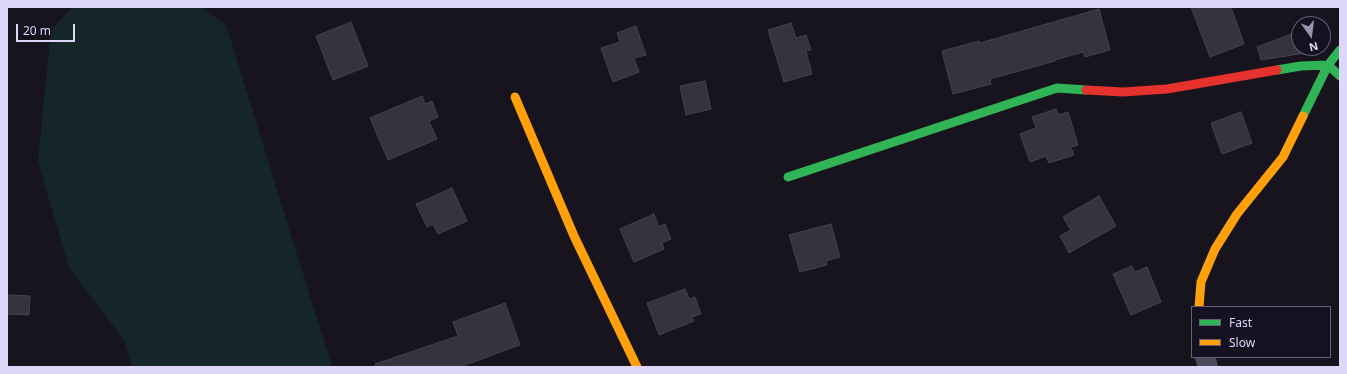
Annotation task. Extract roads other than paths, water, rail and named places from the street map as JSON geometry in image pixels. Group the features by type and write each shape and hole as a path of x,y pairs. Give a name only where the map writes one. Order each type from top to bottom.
{"street":[{"path":"1199,306 1201,282 1215,249 1237,214 1283,157 1328,65 1340,50"},
{"path":"788,177 1057,88 1123,92 1167,89 1301,66 1328,65 1340,76"},
{"path":"515,97 574,236 638,367"}]}
